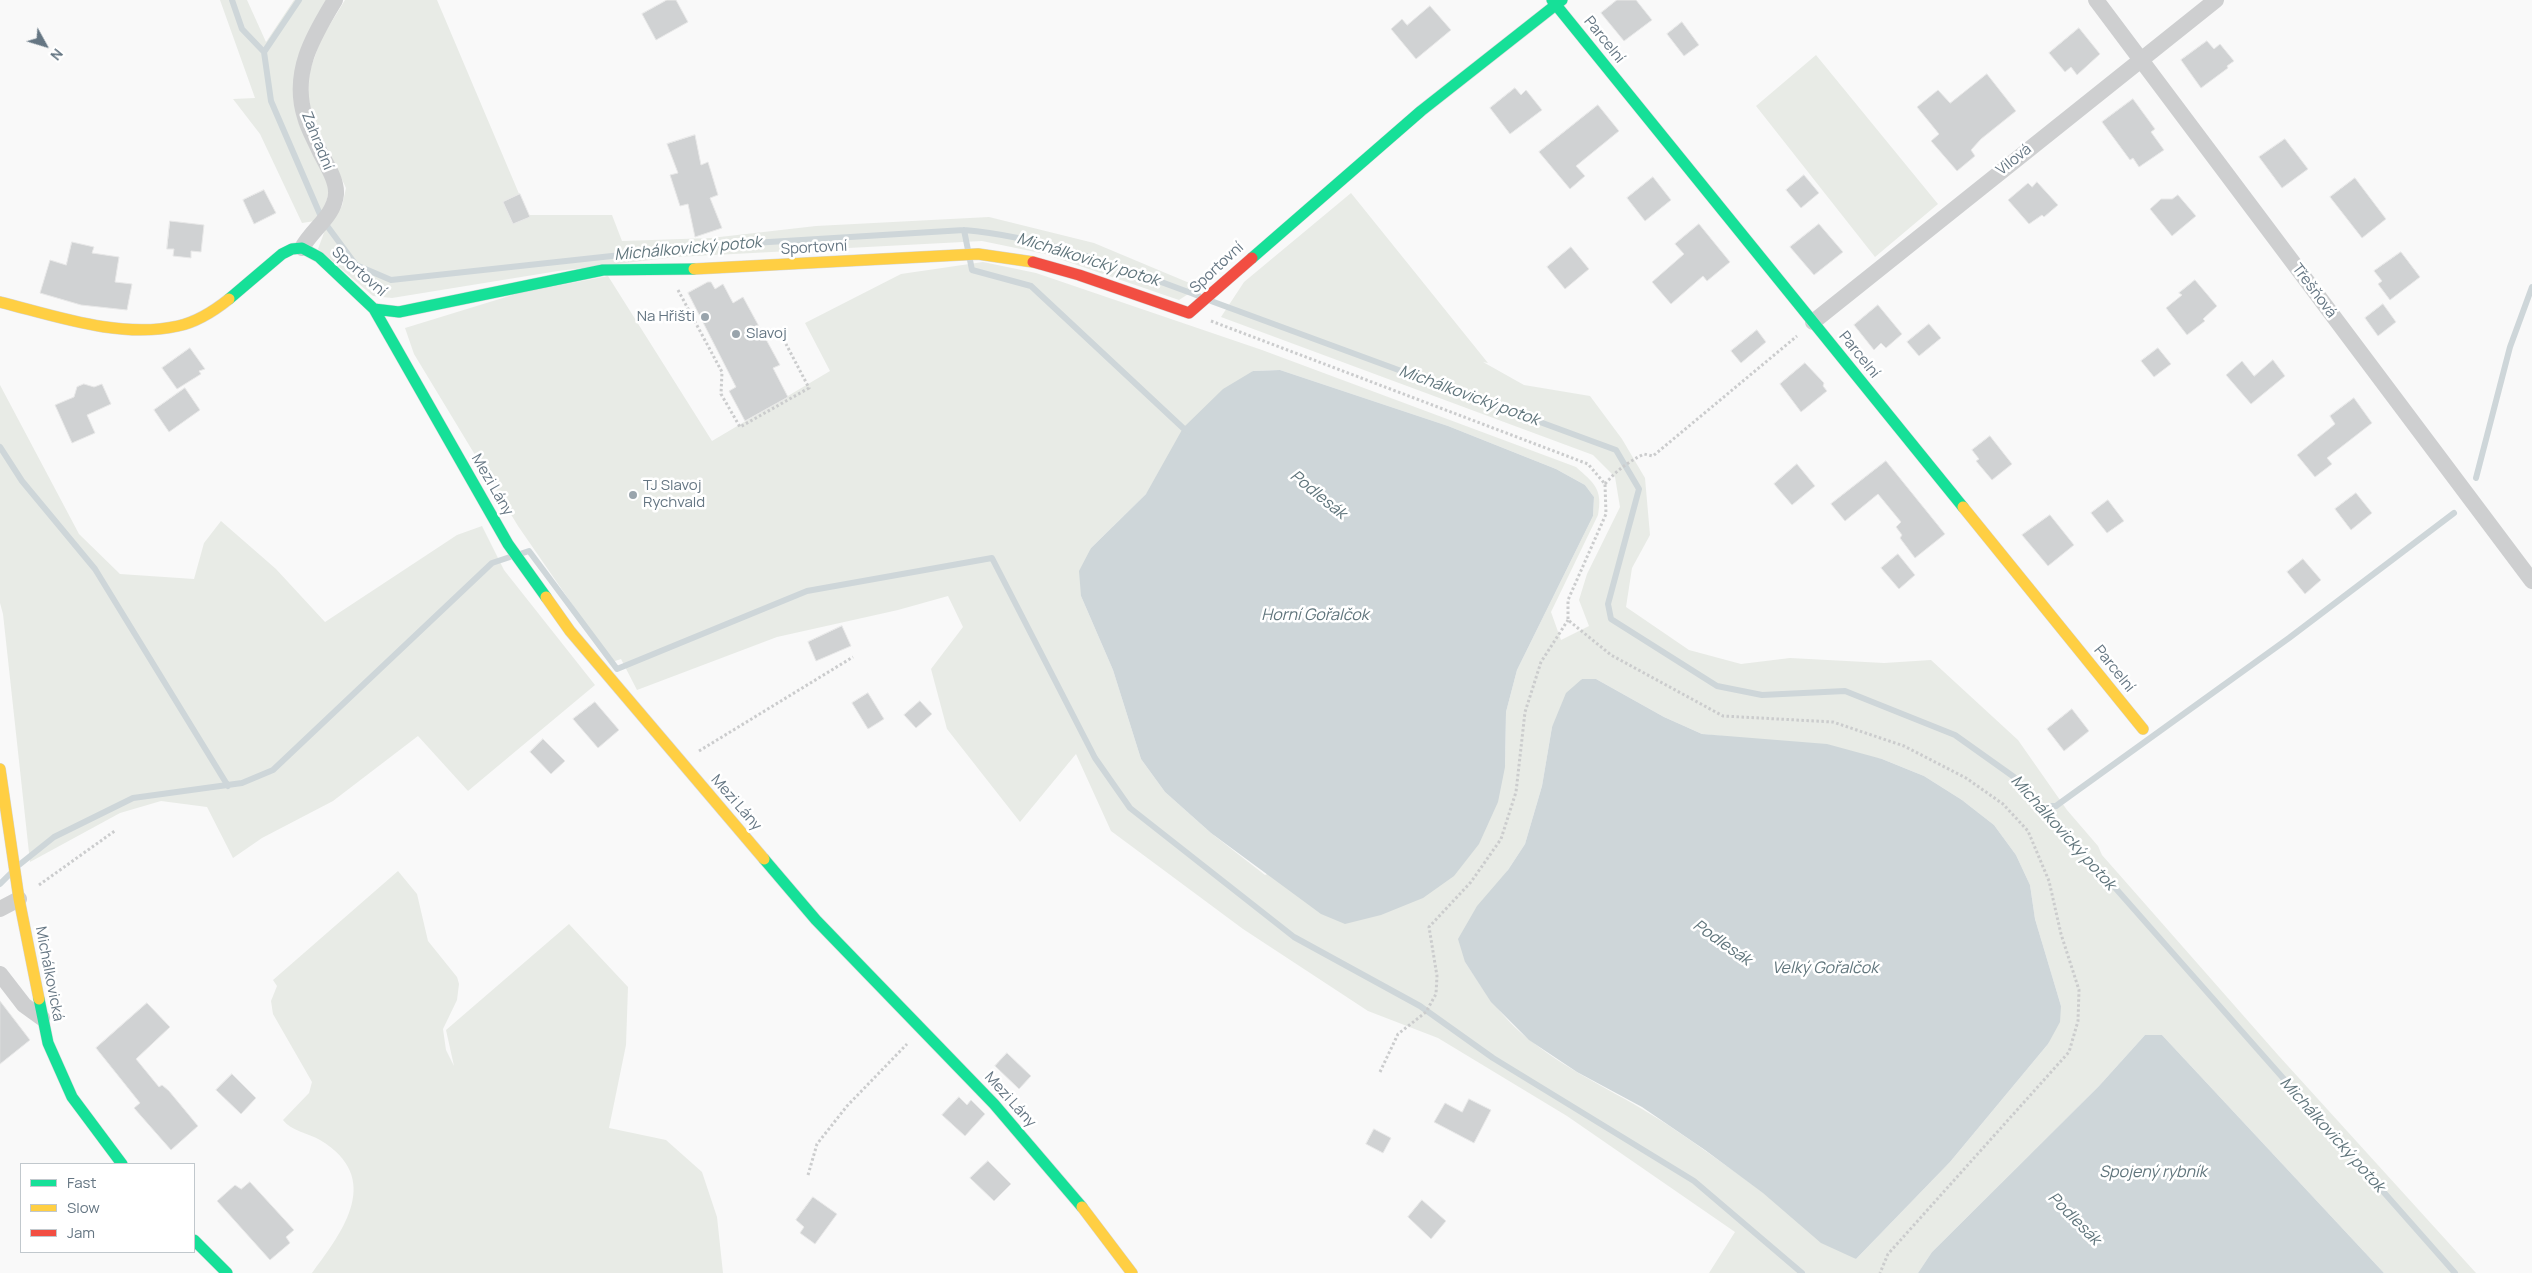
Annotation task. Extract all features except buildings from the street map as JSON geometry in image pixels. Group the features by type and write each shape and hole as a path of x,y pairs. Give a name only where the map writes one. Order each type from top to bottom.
{"street":[{"name":"Zahradní","path":"302,248 310,233 329,216 336,195 334,183 305,117 300,92 303,66 312,37 335,0"},
{"name":"Třešňová","path":"2096,0 2532,581"},
{"name":"Vilová","path":"1813,322 2216,0"},
{"name":"Sportovní","path":"302,248 319,257 374,310 399,312 572,274 603,270 727,268 978,254 1022,259 1079,275 1189,313 1200,306 1216,287 1420,110 1556,2"},
{"name":"Parcelní","path":"1556,2 2143,729"},
{"path":"0,302 121,329 161,329 186,324 202,318 282,254 292,249 302,248"},
{"name":"Mezi Lány","path":"374,310 508,544 570,632 816,920 994,1104 1059,1178 1132,1273"},
{"name":"Michálkovická","path":"0,769 19,899 48,1043 72,1097 87,1120 121,1163"},
{"path":"0,908 19,899"},
{"path":"0,974 24,1004 42,1018"},
{"path":"195,1241 227,1273"}],"path":[{"path":"665,268 722,372 721,394 740,428 809,388 786,344"},
{"path":"1189,313 1588,464 1605,484 1606,514 1568,600 1568,620 1541,662 1526,712 1516,792 1501,839 1472,882 1429,927 1437,976 1436,994 1427,1010 1398,1034 1380,1072"},
{"path":"1605,484 1619,468 1630,461 1644,454 1653,456 1813,322"},
{"path":"1568,620 1612,655 1723,716 1833,722 1904,746 1966,778 2003,804 2028,831 2049,881 2061,934 2079,990 2078,1021 2069,1052 1888,1254 1880,1273"},
{"path":"682,762 853,656"},
{"path":"19,899 116,830"},
{"path":"808,1175 817,1144 846,1106 922,1029"}],"shaded area":[{"path":"220,0 247,0 266,42 294,0 329,0 298,62 329,189 326,204 315,221 302,223 260,134 233,99 255,98"},
{"path":"345,0 437,0 528,215 612,215 622,241 711,238 816,226 989,217 1094,243 1199,287 1179,300 1045,254 982,241 676,257 558,271 392,298 373,296 318,249 328,222 342,206 346,188 312,116 308,96 310,70 321,39"},
{"path":"1816,55 1938,204 1875,257 1756,106"},
{"path":"1351,193 1488,363 1483,362 1524,385 1590,396 1622,439 1645,478 1650,535 1632,568 1626,607 1689,650 1741,664 1790,658 1884,663 1931,660 2018,740 2067,810 2098,846 2102,855 2278,1055 2476,1273 2384,1273 2162,1035 2145,1035 2099,1086 1932,1252 1918,1273 1709,1273 1735,1232 1567,1116 1438,1038 1368,1011 1243,929 1111,831 1076,754 1020,822 947,729 931,669 963,627 948,596 898,610 777,637 637,690 621,659 612,662 518,526 414,354 405,328 519,293 608,276 712,441 830,371 805,323 901,274 983,262 1036,273 1262,350 1576,467 1596,487 1599,499 1598,515 1551,612 1561,640 1589,626 1579,600 1587,574 1620,507 1615,477 1593,455 1221,317 1244,282","holes":["1280,370 1448,426 1556,469 1585,485 1594,497 1593,516 1517,670 1506,712 1505,767 1265,875 1211,833 1165,792 1141,759 1113,670 1081,596 1091,548 1146,494 1253,371","1582,679 1596,679 1664,717 1702,734 1771,741 1882,759 1924,776 1962,800 1994,825 2016,855 2030,885 2035,919 2061,1006 2048,1044 1950,1162 1856,1259 1668,1125 1580,1074 1530,1040 1502,1013 1465,962 1508,870 1525,844 1542,786 1552,727"]},
{"path":"0,385 79,534 120,574 194,579 204,543 221,521 276,569 325,622 457,535 482,526 504,570 595,685 468,791 418,736 333,801 262,838 233,858 207,807 161,801 120,813 30,862 3,614 0,603"},
{"path":"398,871 417,894 428,941 457,977 459,984 457,1000 443,1029 446,1050 454,1066 446,1030 569,924 628,987 626,1045 609,1128 666,1140 702,1172 717,1217 723,1273 312,1273 336,1239 345,1222 352,1205 354,1187 350,1171 339,1155 320,1140 295,1129 283,1120 309,1093 312,1082 273,1014 271,1001 277,986 273,980"}],"water":[{"name":"Horní Gořalčok","path":"1280,370 1448,426 1556,469 1585,485 1594,497 1593,516 1517,670 1506,712 1505,767 1498,802 1479,844 1454,876 1423,898 1381,915 1345,924 1321,914 1211,833 1165,792 1141,759 1113,670 1081,596 1079,571 1091,548 1146,494 1183,428 1223,389 1253,371"},
{"name":"Velký Gořalčok","path":"1582,679 1596,679 1664,717 1702,734 1827,744 1882,759 1924,776 1962,800 1994,825 2016,855 2030,885 2035,919 2061,1006 2060,1022 2048,1044 1950,1162 1856,1259 1821,1243 1763,1193 1642,1107 1577,1072 1529,1040 1491,1002 1465,962 1458,939 1477,906 1508,870 1525,844 1542,786 1552,727 1566,693"},
{"name":"Spojený rybník","path":"2145,1035 2162,1035 2384,1273 1918,1273 1932,1252 2099,1086"}],"waterway":[{"path":"232,0 242,29 264,52"},
{"name":"Michálkovický potok","path":"299,0 264,52 271,101 322,219 356,265 391,280 704,246 964,230 1024,239 1083,255 1199,296"},
{"name":"Podlesák","path":"964,230 972,270 1031,286 1183,428 1189,431"},
{"path":"2476,478 2510,347 2532,287"},
{"name":"Michálkovický potok","path":"1211,301 1616,450 1639,489 1608,604 1611,619 1717,686 1762,695 1845,691 1955,735 2014,777 2043,806 2455,1273"},
{"path":"0,447 22,481 95,569 228,786"},
{"path":"2043,806 2056,806 2289,638 2454,513"},
{"path":"520,554 529,551 617,669 807,591 992,558 1095,758 1130,808 1294,937 1420,1006 1493,1058 1694,1181 1802,1273"},
{"path":"19,865 54,837 133,798 242,783 273,770 492,563 510,557"},
{"path":"0,884 10,874"}],"traffic: fast":[{"path":"1552,0 1963,507"},
{"path":"1252,258 1421,111 1562,0"},
{"path":"229,299 282,254 292,249 302,248 319,257 374,309 399,312 603,270 694,269"},
{"path":"374,309 508,544 546,597"},
{"path":"764,859 816,920 994,1104 1082,1207"},
{"path":"39,999 48,1043 72,1097 121,1163"},
{"path":"195,1241 227,1273"}],"traffic: slow":[{"path":"694,269 978,254 1033,262"},
{"path":"0,302 88,324 134,330 178,326 192,322 205,316 229,299"},
{"path":"1963,507 2143,729"},
{"path":"546,597 570,631 764,859"},
{"path":"0,769 19,899 39,999"},
{"path":"1082,1207 1132,1273"}],"traffic: jam":[{"path":"1033,262 1079,275 1189,313 1252,258"}],"place":[{"name":"Na Hřišti","path":"705,317"},
{"name":"Slavoj","path":"736,334"},
{"name":"TJ Slavoj Rychvald","path":"633,495"}]}
